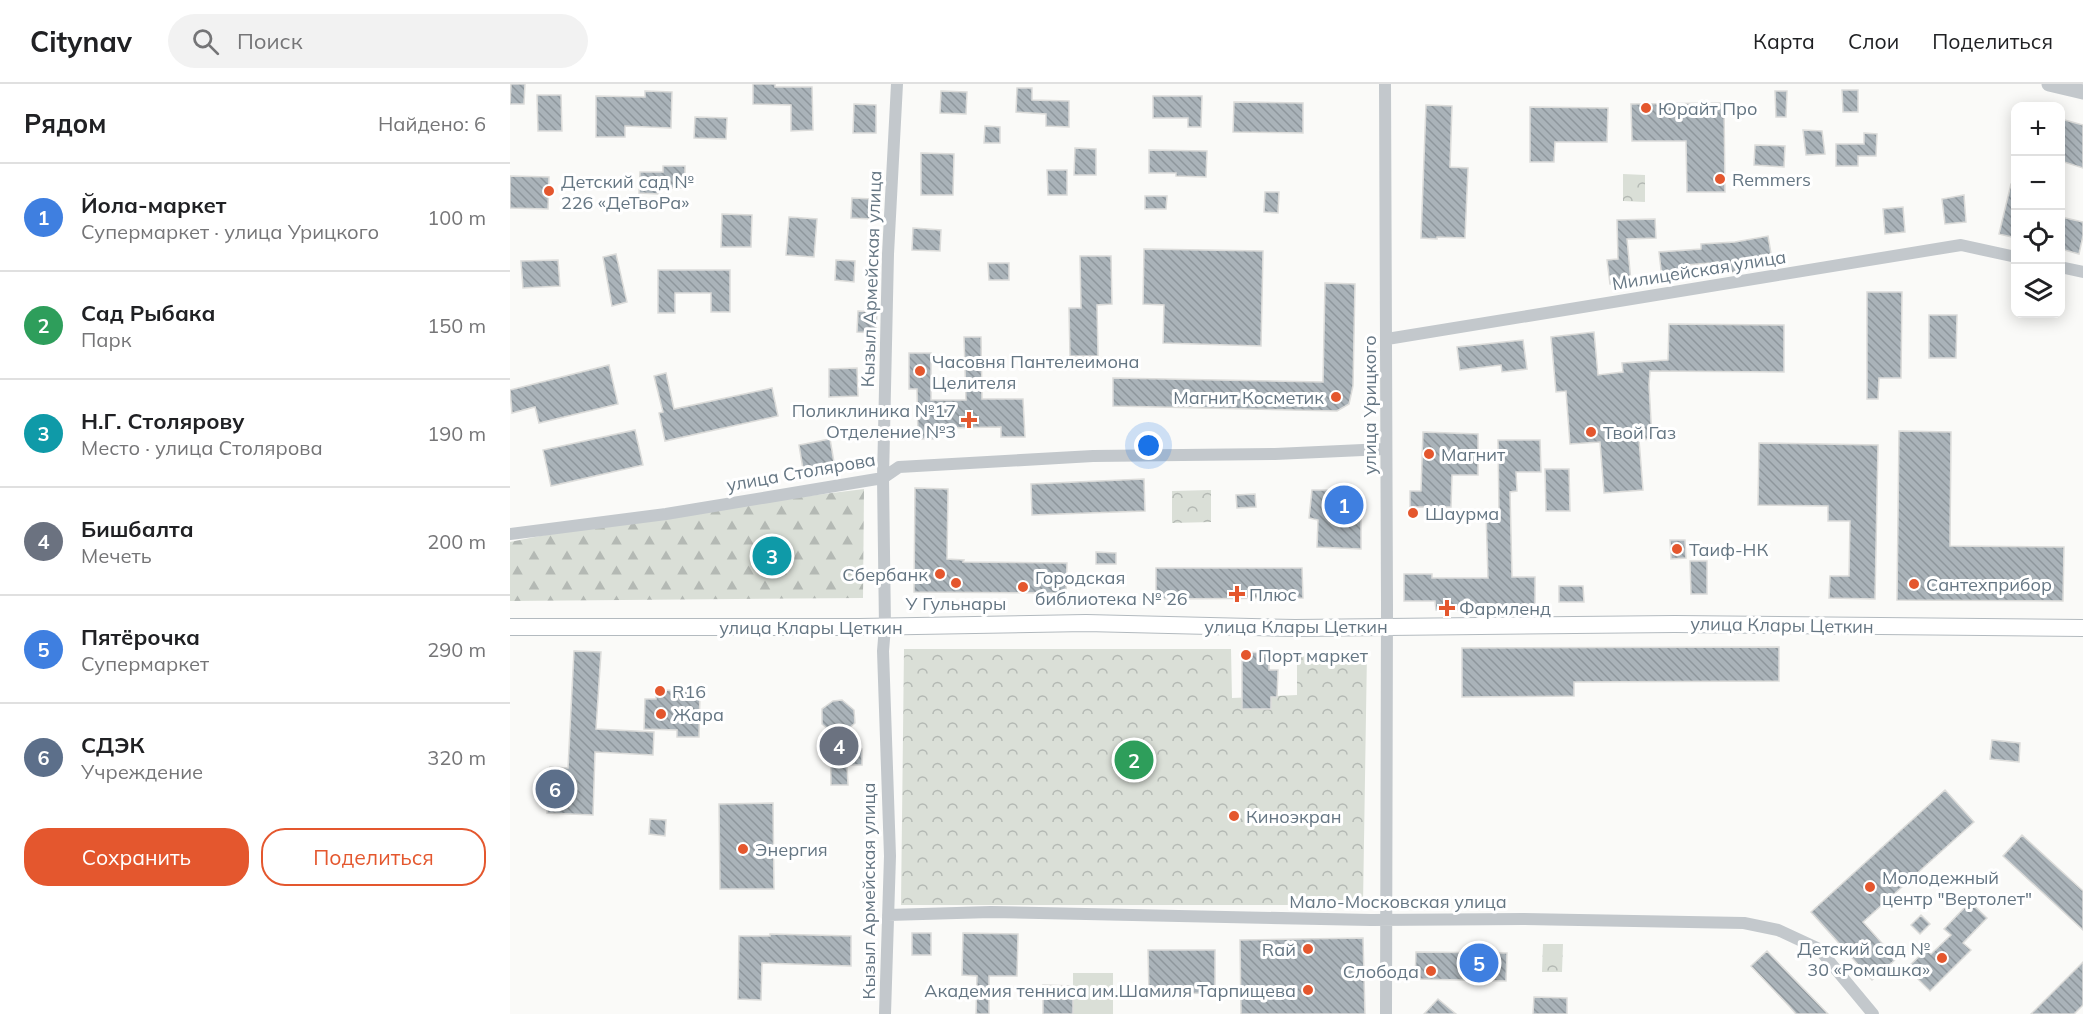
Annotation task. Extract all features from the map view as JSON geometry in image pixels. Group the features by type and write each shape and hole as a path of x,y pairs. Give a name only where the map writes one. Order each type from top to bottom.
{"main road":[{"name":"улица Клары Цеткин","path":"510,627 885,627 1086,623 1295,628 1675,624 2083,628"}],"street":[{"name":"Кызыл Армейская улица","path":"885,1014 890,856 883,651 885,627 883,478 888,254 897,84"},
{"name":"улица Урицкого","path":"1385,84 1386,1014"},
{"path":"2049,84 2083,92"},
{"name":"Милицейская улица","path":"1387,339 1961,245 2011,256"},
{"path":"2065,268 2083,272"},
{"name":"улица Столярова","path":"510,534 666,514 883,478 899,467 1093,456 1275,454 1386,449"},
{"name":"Мало-Московская улица","path":"888,915 991,912 1744,923 1778,930 1819,949 1873,1014"}],"green space":[{"path":"1623,174 1645,175 1645,202 1623,201"},
{"path":"864,489 863,598 510,601 510,542 625,519"},
{"path":"1211,490 1211,522 1172,523 1172,491"},
{"path":"904,649 1231,649 1232,698 1297,695 1297,652 1367,652 1363,905 901,905"},
{"path":"1543,944 1563,944 1562,972 1542,972"},
{"path":"1073,973 1113,973 1113,1014 1073,1014"}],"building":[{"path":"511,84 525,84 524,104 510,104"},
{"path":"753,84 775,84 775,87 812,87 813,130 791,131 791,105 753,104"},
{"path":"1017,88 1032,88 1032,100 1069,101 1069,127 1046,126 1046,114 1016,112"},
{"path":"1842,90 1858,90 1858,112 1843,112"},
{"path":"645,91 672,92 671,128 625,126 625,137 596,137 596,96 645,97"},
{"path":"941,91 967,92 966,114 940,113"},
{"path":"1775,91 1787,91 1786,117 1776,117"},
{"path":"537,95 561,95 562,131 538,131"},
{"path":"1153,96 1202,96 1201,127 1188,127 1188,118 1153,118"},
{"path":"1234,102 1303,103 1303,133 1233,132"},
{"path":"1724,103 1725,192 1687,192 1686,141 1632,141 1631,104"},
{"path":"854,104 876,105 876,133 853,133"},
{"path":"1426,105 1452,106 1450,167 1468,168 1465,238 1421,238"},
{"path":"1530,107 1608,108 1607,142 1555,142 1554,162 1530,162"},
{"path":"695,117 727,118 726,139 694,138"},
{"path":"2065,120 2083,125 2083,168 2065,162"},
{"path":"985,126 1000,127 1000,143 984,143"},
{"path":"1803,130 1822,131 1825,154 1806,155"},
{"path":"1864,133 1877,134 1876,156 1858,156 1858,166 1836,166 1836,144 1864,144"},
{"path":"1755,145 1785,146 1784,167 1754,165"},
{"path":"1075,148 1096,149 1096,175 1074,175"},
{"path":"1149,150 1207,151 1206,177 1176,176 1176,173 1149,173"},
{"path":"921,153 954,154 953,195 921,195"},
{"path":"663,166 685,166 685,188 658,188 658,194 639,193 640,172 663,172"},
{"path":"1047,170 1067,170 1067,195 1048,195"},
{"path":"510,176 549,177 548,209 510,208"},
{"path":"2011,184 2011,237 1999,234"},
{"path":"1265,192 1279,192 1278,213 1264,212"},
{"path":"1964,195 1966,222 1945,224 1942,199"},
{"path":"1145,196 1167,196 1166,209 1145,209"},
{"path":"852,198 872,199 871,219 851,218"},
{"path":"1903,207 1905,232 1885,234 1883,209"},
{"path":"722,214 752,215 751,247 721,247"},
{"path":"789,217 817,219 814,257 786,255"},
{"path":"2065,218 2083,222 2079,254 2065,250"},
{"path":"1655,219 1656,238 1627,239 1631,282 1610,284 1607,260 1618,259 1617,220"},
{"path":"913,228 941,230 940,251 912,250"},
{"path":"1768,236 1773,265 1710,275 1709,263 1687,265 1687,275 1662,278 1659,252 1701,249 1701,244 1735,242"},
{"path":"1144,249 1263,251 1261,346 1163,343 1164,305 1143,304"},
{"path":"616,254 627,302 612,306 603,257"},
{"path":"1080,256 1111,256 1112,304 1097,305 1098,356 1070,356 1069,308 1081,308"},
{"path":"558,260 560,286 523,288 521,261"},
{"path":"836,260 855,261 854,282 835,280"},
{"path":"988,263 1009,263 1009,280 989,280"},
{"path":"658,270 730,270 730,312 711,312 711,293 675,293 675,313 658,313"},
{"path":"1325,283 1355,284 1353,386 1349,404 1337,411 1113,406 1113,378 1323,382"},
{"path":"1867,292 1902,292 1901,378 1879,378 1878,399 1867,399"},
{"path":"858,311 877,312 876,333 857,332"},
{"path":"1929,315 1957,315 1956,358 1929,358"},
{"path":"1669,324 1784,325 1784,372 1650,371 1652,439 1639,440 1643,490 1604,493 1600,442 1570,444 1566,391 1556,392 1551,337 1594,332 1598,375 1623,372 1622,363 1668,360"},
{"path":"964,337 981,337 982,399 1023,399 1025,437 1001,437 1001,427 939,428 939,439 918,439 917,389 909,389 909,353 931,353 931,400 966,400"},
{"path":"1523,340 1527,369 1502,372 1501,365 1460,370 1457,347"},
{"path":"609,365 618,404 539,423 535,407 512,413 510,390"},
{"path":"857,368 858,396 829,397 829,369"},
{"path":"666,373 674,409 772,388 778,416 665,441 659,413 663,412 654,376"},
{"path":"635,430 643,465 551,486 543,450"},
{"path":"1899,431 1951,432 1950,546 2064,547 2063,601 1897,600"},
{"path":"1423,432 1478,434 1478,475 1452,475 1451,507 1410,507 1410,491 1421,491"},
{"path":"830,439 835,468 804,475 799,445"},
{"path":"1498,440 1540,440 1541,472 1516,472 1517,491 1510,492 1512,577 1535,577 1535,610 1436,610 1435,601 1404,601 1404,574 1432,574 1432,578 1488,578 1486,512 1499,512"},
{"path":"1759,443 1878,445 1875,599 1829,598 1830,576 1849,576 1850,521 1828,521 1828,506 1758,505"},
{"path":"1545,469 1569,469 1570,511 1546,511"},
{"path":"1144,479 1145,511 1032,515 1031,484"},
{"path":"915,488 948,489 947,559 964,560 963,562 1067,563 1066,593 914,592"},
{"path":"1338,488 1353,488 1357,493 1357,502 1361,502 1361,549 1317,547 1318,520 1309,518 1312,490 1338,490"},
{"path":"1255,494 1256,507 1237,508 1236,495"},
{"name":"Таиф-НК","path":"1670,540 1685,540 1686,558 1671,559"},
{"path":"1096,552 1116,553 1116,564 1096,564"},
{"path":"1690,561 1707,561 1707,594 1691,594"},
{"path":"1156,568 1302,568 1303,598 1156,599"},
{"path":"1559,586 1583,586 1584,602 1559,602"},
{"path":"1779,647 1779,681 1574,682 1574,696 1462,697 1462,648"},
{"path":"574,651 601,652 596,729 654,732 653,755 595,752 593,815 547,813 550,767 568,768"},
{"path":"1242,652 1269,653 1269,670 1278,670 1277,697 1271,697 1271,709 1242,709"},
{"path":"656,690 700,691 699,737 677,737 677,730 644,729 645,699 656,699"},
{"path":"842,700 854,710 855,723 847,730 848,750 862,749 862,765 847,765 848,785 831,785 830,731 822,724 822,709 833,701"},
{"path":"1992,740 2020,743 2019,762 1990,759"},
{"name":"Молодежный центр \"Вертолет\"","path":"1945,790 1974,822 1863,922 1896,959 1872,980 1811,912"},
{"path":"773,803 774,889 720,889 719,804"},
{"path":"650,819 666,820 665,836 649,834"},
{"path":"2022,835 2083,891 2083,930 2003,856"},
{"path":"1970,902 1987,918 1963,943 1971,950 1930,991 1907,968 1926,950 1931,954 1951,935 1944,929"},
{"path":"1921,915 1930,924 1920,934 1911,925"},
{"path":"912,933 931,933 931,955 912,955"},
{"path":"963,933 1018,934 1017,976 989,976 989,1014 976,1014 977,976 962,975"},
{"path":"770,934 851,936 851,966 762,963 761,1000 738,999 739,936 770,936"},
{"path":"1363,938 1365,1014 1241,1014 1240,940"},
{"path":"1148,950 1215,950 1215,993 1149,994"},
{"path":"1767,951 1828,1014 1796,1014 1751,966"},
{"path":"1416,952 1507,953 1506,981 1415,979"},
{"path":"2083,962 2083,1005 2074,1014 2031,1014"},
{"path":"1043,985 1073,986 1073,1014 1043,1014"},
{"path":"1534,997 1567,998 1567,1014 1533,1014"},
{"path":"1438,999 1456,1014 1424,1014"}],"place":[{"name":"Юрайт Про","path":"1646,108"},
{"name":"Remmers","path":"1720,179"},
{"name":"Детский сад № 226 «ДеТвоРа»","path":"549,191"},
{"name":"Часовня Пантелеимона Целителя","path":"920,371"},
{"name":"Магнит Косметик","path":"1336,397"},
{"name":"Поликлиника №17 Отделение №3","path":"969,420"},
{"name":"Твой Газ","path":"1591,432"},
{"name":"Магнит","path":"1429,454"},
{"name":"Йола-маркет","path":"1344,505"},
{"name":"Шаурма","path":"1413,513"},
{"name":"Таиф-НК","path":"1677,549"},
{"name":"Н.Г. Столярову","path":"772,556"},
{"name":"Сбербанк","path":"940,574"},
{"name":"У Гульнары","path":"956,583"},
{"name":"Сантехприбор","path":"1914,584"},
{"name":"Городская библиотека № 26","path":"1023,587"},
{"name":"Плюс","path":"1237,594"},
{"name":"Фармленд","path":"1447,608"},
{"name":"Порт маркет","path":"1246,655"},
{"name":"R16","path":"660,691"},
{"name":"Жара","path":"661,714"},
{"name":"Бишбалта","path":"839,746"},
{"name":"Сад Рыбака","path":"1134,760"},
{"name":"СДЭК","path":"555,789"},
{"name":"Киноэкран","path":"1234,816"},
{"name":"Энергия","path":"743,849"},
{"name":"Молодежный центр \"Вертолет\"","path":"1870,887"},
{"name":"Rай","path":"1308,949"},
{"name":"Детский сад № 30 «Ромашка»","path":"1942,958"},
{"name":"Пятёрочка","path":"1479,963"},
{"name":"Слобода","path":"1431,971"},
{"name":"Академия тенниса им.Шамиля Тарпищева","path":"1308,990"}]}
